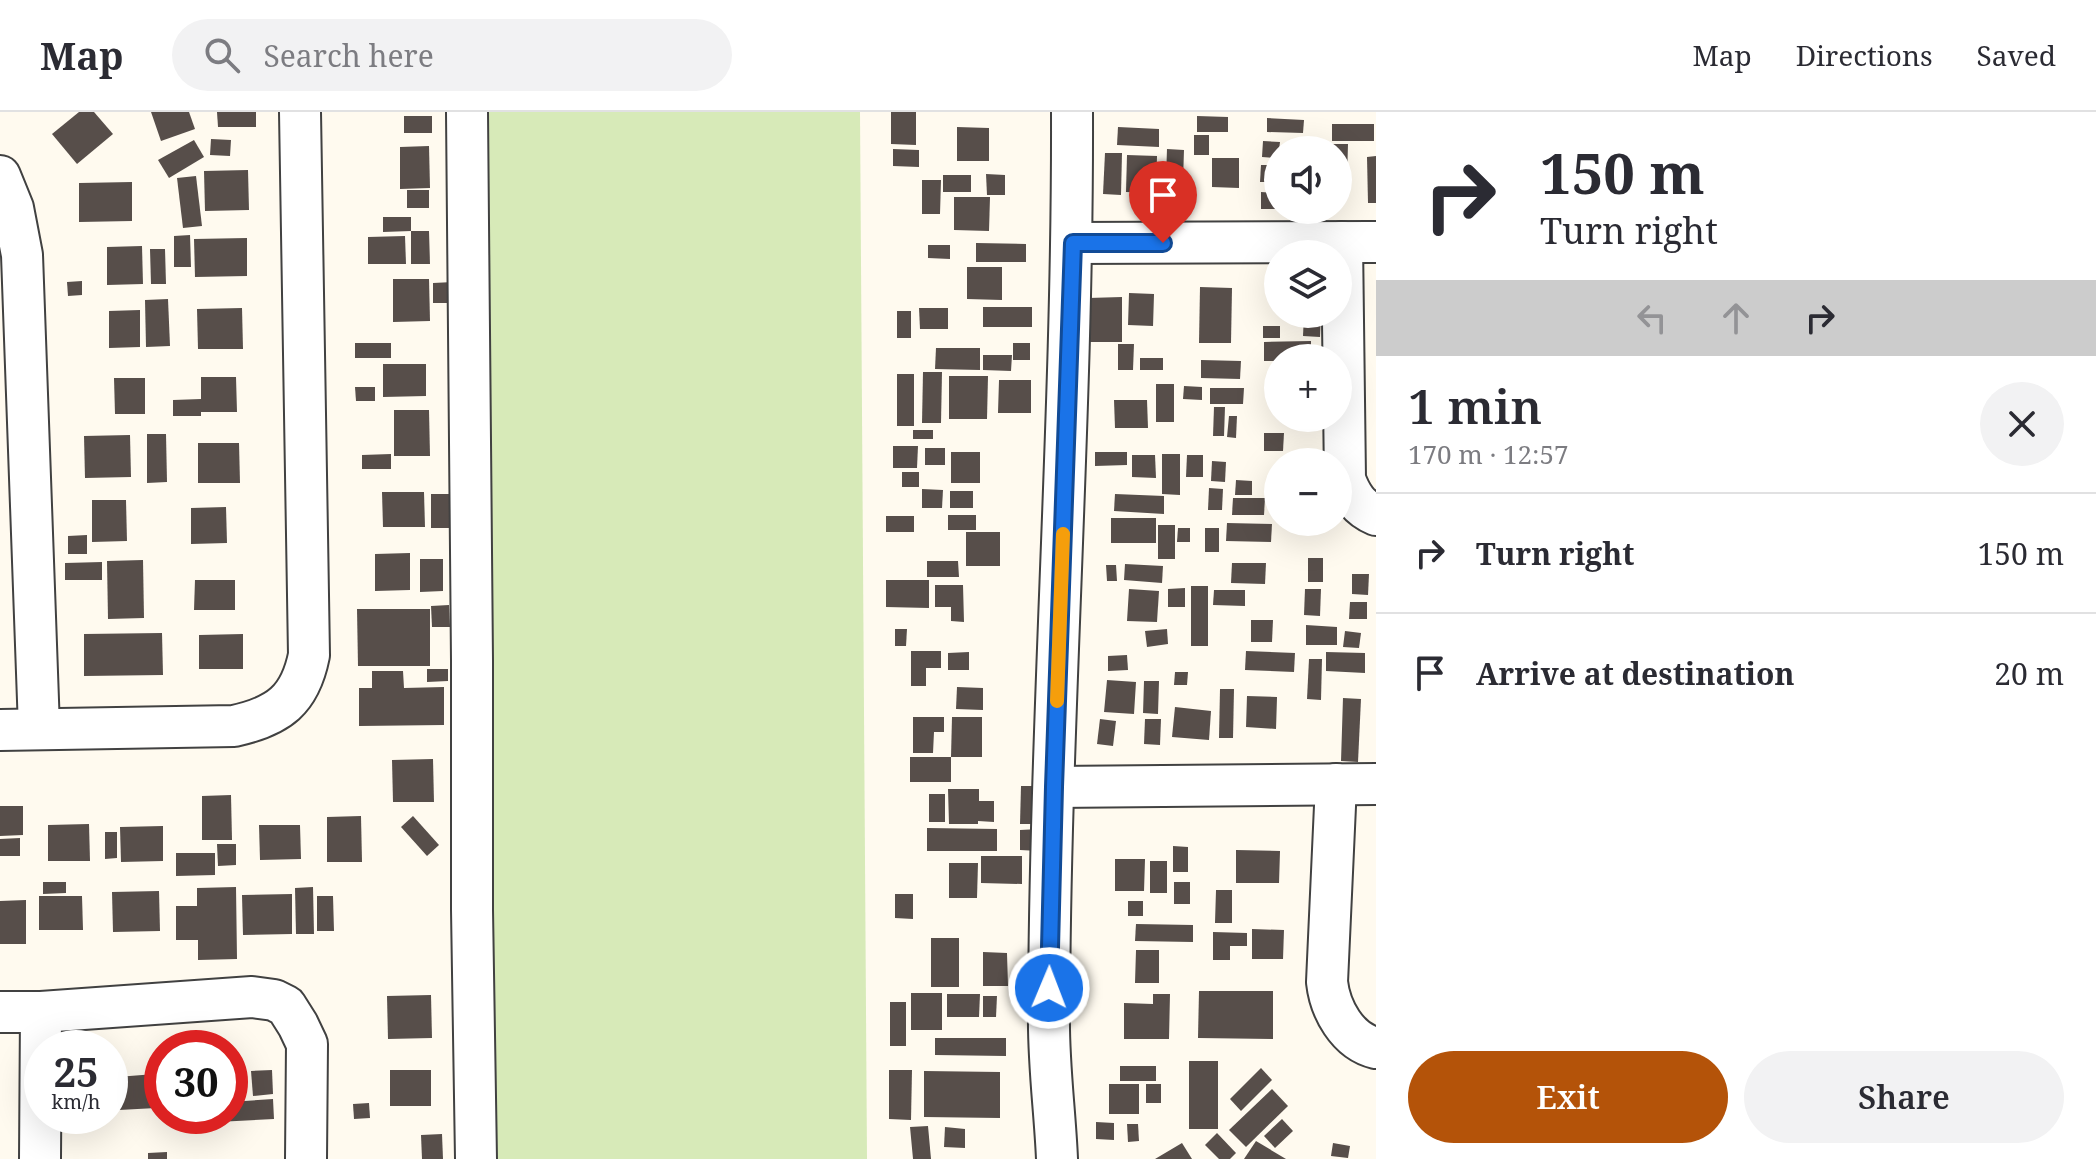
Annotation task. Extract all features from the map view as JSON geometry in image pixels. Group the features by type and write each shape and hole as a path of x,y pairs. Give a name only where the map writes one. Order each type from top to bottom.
{"street":[{"path":"0,176 13,208 22,255 19,729 234,726 258,721 274,712 299,688 309,655 300,112"},
{"path":"467,112 476,1159"},
{"path":"1057,1159 1049,1017 1073,243 1072,112"},
{"path":"1073,243 1359,242 1345,479 1354,500 1376,515"},
{"path":"1336,784 1328,994 1346,1030 1366,1046 1376,1048"},
{"path":"1054,787 1376,784"},
{"path":"0,1012 41,1012 252,997 274,1000 286,1006 307,1044 306,1159"},
{"path":"40,1159 41,1012"}],"green space":[{"path":"472,112 860,112 867,1159 492,1159"}],"building":[{"path":"79,112 94,112 113,134 77,164 52,134"},
{"path":"151,112 189,112 195,129 161,141"},
{"path":"217,112 256,112 256,127 218,127"},
{"path":"891,112 916,112 916,145 891,144"},
{"path":"404,116 432,116 432,133 404,133"},
{"path":"1197,116 1228,117 1228,132 1197,132"},
{"path":"1267,118 1304,120 1303,133 1267,132"},
{"path":"1332,124 1374,124 1374,141 1352,141 1352,136 1332,136"},
{"path":"957,127 989,128 989,161 957,161"},
{"path":"1118,127 1159,129 1159,147 1117,145"},
{"path":"1194,135 1209,135 1209,155 1194,155"},
{"path":"211,139 231,140 230,156 210,155"},
{"path":"194,140 204,157 169,178 158,160"},
{"path":"429,146 430,188 400,189 400,147"},
{"path":"893,149 919,150 919,167 893,166"},
{"path":"1167,149 1184,150 1182,210 1165,209"},
{"path":"1105,153 1122,153 1121,195 1103,194"},
{"path":"1127,155 1157,156 1156,193 1126,192"},
{"path":"1376,156 1376,203 1368,203 1367,157"},
{"path":"1212,158 1239,158 1239,188 1212,187"},
{"path":"1261,165 1264,165 1264,182 1260,182"},
{"path":"248,170 249,210 205,211 204,171"},
{"path":"986,174 1005,175 1005,195 987,195"},
{"path":"943,175 971,175 971,192 943,192"},
{"path":"196,176 202,226 183,228 177,178"},
{"path":"922,180 941,180 940,214 922,214"},
{"path":"132,182 132,221 79,222 79,183"},
{"path":"407,190 429,190 429,208 407,208"},
{"path":"1261,192 1264,192 1264,209 1261,209"},
{"path":"954,197 990,197 989,231 954,230"},
{"path":"383,217 411,217 411,231 383,232"},
{"path":"411,231 429,231 430,264 411,264"},
{"path":"190,235 191,267 174,267 174,236"},
{"path":"405,236 406,264 368,264 368,237"},
{"path":"247,238 247,276 195,277 194,239"},
{"path":"976,243 1026,244 1026,262 976,262"},
{"path":"928,245 950,245 950,259 928,258"},
{"path":"142,246 143,284 107,285 107,247"},
{"path":"150,249 165,249 166,284 151,284"},
{"path":"967,267 1002,267 1002,300 967,299"},
{"path":"393,279 429,279 430,321 393,322"},
{"path":"82,281 82,295 68,296 67,282"},
{"path":"453,282 453,303 433,303 433,283"},
{"path":"1200,287 1232,288 1231,343 1199,343"},
{"path":"1129,293 1154,294 1153,326 1128,325"},
{"path":"1122,297 1122,342 1089,342 1088,298"},
{"path":"168,299 170,346 146,347 145,300"},
{"path":"983,307 1032,307 1032,327 983,327"},
{"path":"242,308 243,349 198,349 197,309"},
{"path":"919,308 948,308 948,329 920,329"},
{"path":"140,310 140,347 109,348 109,311"},
{"path":"897,311 911,311 911,338 897,338"},
{"path":"1263,326 1280,328 1280,338 1263,338"},
{"path":"1303,328 1320,328 1320,337 1303,336"},
{"path":"1311,341 1311,344 1264,344"},
{"path":"355,343 391,343 391,358 355,358"},
{"path":"1013,343 1030,343 1030,360 1013,360"},
{"path":"1118,344 1134,344 1133,370 1118,370"},
{"path":"936,348 980,348 980,370 935,369"},
{"path":"983,355 1012,355 1011,371 983,370"},
{"path":"1140,358 1163,358 1163,370 1140,370"},
{"path":"1201,360 1241,361 1240,379 1201,378"},
{"path":"383,364 426,364 426,396 383,397"},
{"path":"923,372 942,372 941,423 922,423"},
{"path":"897,374 914,374 914,426 897,426"},
{"path":"949,376 988,376 987,419 949,419"},
{"path":"201,377 236,377 237,412 173,416 173,400 201,399"},
{"path":"114,378 145,378 145,414 115,414"},
{"path":"999,380 1031,380 1031,413 998,413"},
{"path":"1156,384 1174,384 1174,422 1156,422"},
{"path":"1184,386 1202,387 1202,400 1183,399"},
{"path":"355,387 375,387 375,401 356,401"},
{"path":"1210,388 1244,388 1243,404 1210,404"},
{"path":"1114,400 1147,400 1148,428 1115,428"},
{"path":"1214,407 1225,407 1224,436 1213,436"},
{"path":"394,410 429,410 430,456 394,456"},
{"path":"1229,416 1237,416 1236,438 1227,437"},
{"path":"913,430 933,430 933,439 913,439"},
{"path":"1264,433 1284,433 1283,448 1264,448"},
{"path":"147,434 166,434 167,482 147,483"},
{"path":"130,435 131,477 85,478 84,436"},
{"path":"198,443 239,443 240,483 198,483"},
{"path":"893,446 918,446 917,468 893,468"},
{"path":"925,448 945,448 945,465 925,465"},
{"path":"951,452 980,452 980,483 951,483"},
{"path":"1095,452 1127,452 1127,465 1095,466"},
{"path":"391,454 391,469 362,469 362,455"},
{"path":"1162,454 1180,454 1180,495 1162,494"},
{"path":"1132,455 1155,455 1156,478 1132,477"},
{"path":"1187,455 1203,455 1203,477 1186,477"},
{"path":"1212,461 1226,462 1225,482 1211,481"},
{"path":"902,472 919,472 919,487 902,487"},
{"path":"1236,480 1252,481 1252,495 1235,495"},
{"path":"1209,488 1223,489 1222,510 1208,510"},
{"path":"922,489 943,490 942,508 922,508"},
{"path":"950,491 973,491 973,508 950,508"},
{"path":"382,492 424,492 425,527 383,527"},
{"path":"431,494 449,494 450,528 431,528"},
{"path":"1115,494 1164,496 1164,514 1114,511"},
{"path":"1233,498 1264,498 1264,515 1232,515"},
{"path":"92,500 126,500 127,541 92,542"},
{"path":"226,507 227,543 191,544 191,508"},
{"path":"948,515 976,515 976,530 948,530"},
{"path":"886,516 914,516 914,532 886,532"},
{"path":"1111,518 1156,518 1156,543 1111,543"},
{"path":"1227,523 1264,524 1264,536 1271,536 1271,542 1226,541"},
{"path":"1158,525 1175,525 1175,559 1158,559"},
{"path":"1178,528 1190,528 1190,542 1177,542"},
{"path":"1205,528 1219,528 1219,552 1205,552"},
{"path":"966,532 1000,532 1000,566 966,566"},
{"path":"87,535 87,554 68,554 68,536"},
{"path":"410,553 410,590 375,591 375,554"},
{"path":"1308,558 1323,558 1323,582 1308,582"},
{"path":"420,559 443,559 443,591 420,592"},
{"path":"143,560 144,618 108,619 107,561"},
{"path":"927,561 958,561 959,577 927,577"},
{"path":"102,562 102,580 65,580 65,563"},
{"path":"1232,563 1266,563 1265,584 1231,583"},
{"path":"1125,564 1163,566 1162,583 1124,580"},
{"path":"1106,565 1116,565 1117,581 1107,581"},
{"path":"1352,574 1369,574 1368,595 1352,594"},
{"path":"195,580 235,580 235,610 194,610"},
{"path":"886,580 929,580 929,608 886,607"},
{"path":"935,585 963,585 964,622 951,621 951,607 935,607"},
{"path":"1191,586 1208,586 1208,646 1191,646"},
{"path":"1185,588 1185,607 1168,607 1168,589"},
{"path":"1129,589 1159,591 1157,622 1127,621"},
{"path":"1305,589 1321,589 1320,616 1304,615"},
{"path":"1214,590 1245,590 1245,606 1213,605"},
{"path":"1350,602 1367,602 1367,619 1349,619"},
{"path":"449,605 450,627 432,627 431,606"},
{"path":"357,609 430,609 430,666 358,666"},
{"path":"1251,620 1273,620 1272,642 1251,642"},
{"path":"1306,625 1337,627 1337,645 1306,645"},
{"path":"895,629 907,629 906,646 895,646"},
{"path":"1167,629 1168,644 1147,647 1145,631"},
{"path":"1345,631 1361,633 1359,648 1343,647"},
{"path":"162,633 163,675 84,676 84,634"},
{"path":"243,634 243,669 199,669 199,635"},
{"path":"911,651 941,651 941,668 926,668 926,686 911,686"},
{"path":"1246,651 1295,653 1294,672 1245,670"},
{"path":"969,652 969,670 948,670 948,653"},
{"path":"1326,652 1365,653 1365,673 1326,671"},
{"path":"1127,655 1128,670 1108,671 1108,656"},
{"path":"1309,659 1322,659 1321,700 1307,699"},
{"path":"427,669 448,669 448,681 427,682"},
{"path":"372,671 403,671 404,688 444,687 444,725 359,726 359,688 372,688"},
{"path":"1175,672 1188,672 1187,685 1174,685"},
{"path":"1107,680 1136,682 1134,714 1104,712"},
{"path":"1144,681 1159,681 1158,714 1143,713"},
{"path":"957,687 983,688 983,710 956,709"},
{"path":"1220,689 1234,689 1233,738 1219,738"},
{"path":"1247,696 1277,697 1276,729 1246,727"},
{"path":"1343,698 1361,699 1358,762 1341,761"},
{"path":"1175,707 1211,711 1209,740 1172,737"},
{"path":"913,717 944,717 944,732 934,732 933,753 913,753"},
{"path":"952,717 982,717 982,757 951,757"},
{"path":"1100,719 1116,721 1113,746 1097,744"},
{"path":"1145,719 1161,719 1160,745 1144,744"},
{"path":"910,757 951,757 951,782 910,782"},
{"path":"433,759 434,802 393,802 392,760"},
{"path":"1021,786 1043,786 1042,824 1020,824"},
{"path":"948,789 979,789 979,801 994,801 994,822 949,824"},
{"path":"929,794 945,794 945,822 929,822"},
{"path":"231,795 232,840 202,840 202,796"},
{"path":"0,806 23,806 23,835 0,836"},
{"path":"361,816 362,862 327,862 327,817"},
{"path":"413,816 439,845 427,856 401,827"},
{"path":"89,824 90,861 48,861 48,825"},
{"path":"259,825 300,825 301,859 260,860"},
{"path":"163,826 163,861 121,862 120,827"},
{"path":"927,828 997,829 997,851 927,851"},
{"path":"1039,829 1039,851 1020,850 1020,830"},
{"path":"105,832 117,832 117,858 105,859"},
{"path":"20,838 20,856 0,856 0,839"},
{"path":"217,844 236,844 236,865 218,866"},
{"path":"1173,846 1188,847 1188,872 1173,872"},
{"path":"1236,850 1280,851 1279,883 1236,883"},
{"path":"176,853 215,853 215,875 176,876"},
{"path":"981,856 1022,856 1022,884 981,883"},
{"path":"1115,859 1145,859 1144,891 1115,891"},
{"path":"1150,861 1167,861 1167,893 1150,893"},
{"path":"949,863 978,863 977,898 949,898"},
{"path":"43,882 66,882 66,893 43,894"},
{"path":"1174,882 1190,882 1190,904 1174,904"},
{"path":"236,887 237,959 198,960 198,940 176,940 176,906 197,906 197,888"},
{"path":"313,887 314,934 296,934 295,888"},
{"path":"1216,890 1232,890 1232,923 1215,923"},
{"path":"159,891 160,931 113,932 112,892"},
{"path":"292,894 292,934 243,935 242,895"},
{"path":"895,894 913,894 913,919 895,918"},
{"path":"39,896 82,896 83,930 39,930"},
{"path":"317,896 333,896 334,931 317,931"},
{"path":"26,900 26,944 0,944 0,901"},
{"path":"1128,901 1143,901 1143,916 1128,916"},
{"path":"1136,924 1193,925 1193,942 1135,941"},
{"path":"1252,929 1284,930 1283,959 1252,959"},
{"path":"1213,932 1247,933 1247,946 1230,946 1230,960 1213,960"},
{"path":"931,938 959,938 959,987 931,987"},
{"path":"1136,950 1159,950 1159,983 1135,983"},
{"path":"983,952 1007,953 1008,986 983,986"},
{"path":"1199,991 1273,991 1273,1039 1198,1038"},
{"path":"911,993 942,993 942,1030 911,1030"},
{"path":"947,994 980,994 979,1017 947,1017"},
{"path":"1153,994 1170,994 1169,1039 1124,1039 1124,1003 1153,1004"},
{"path":"431,995 432,1038 388,1039 387,996"},
{"path":"983,996 997,996 996,1017 983,1017"},
{"path":"890,1002 906,1002 906,1046 890,1046"},
{"path":"935,1038 1006,1038 1006,1056 935,1055"},
{"path":"1189,1061 1218,1061 1218,1129 1189,1129"},
{"path":"1120,1066 1156,1066 1156,1081 1120,1081"},
{"path":"1261,1068 1272,1080 1241,1111 1230,1099"},
{"path":"272,1070 273,1094 253,1096 251,1071"},
{"path":"390,1070 431,1070 431,1106 390,1106"},
{"path":"889,1070 912,1070 911,1120 889,1119"},
{"path":"924,1071 1000,1072 1000,1118 924,1117"},
{"path":"144,1075 144,1109 128,1110 128,1076"},
{"path":"1109,1084 1139,1084 1139,1114 1109,1114"},
{"path":"1146,1084 1161,1084 1161,1103 1146,1103"},
{"path":"1272,1089 1288,1106 1246,1147 1229,1130"},
{"path":"273,1099 274,1119 248,1120 248,1101"},
{"path":"369,1103 370,1118 354,1119 353,1104"},
{"path":"1282,1119 1293,1131 1275,1148 1264,1136"},
{"path":"1096,1122 1114,1123 1114,1140 1096,1139"},
{"path":"1127,1124 1138,1124 1139,1141 1128,1142"},
{"path":"928,1126 931,1159 913,1159 910,1127"},
{"path":"945,1127 965,1129 965,1148 944,1147"},
{"path":"1217,1133 1236,1153 1230,1159 1219,1159 1205,1145"},
{"path":"442,1134 443,1159 422,1159 421,1135"},
{"path":"1256,1141 1286,1159 1244,1159"},
{"path":"1182,1143 1192,1159 1155,1159"},
{"path":"1333,1143 1350,1146 1348,1158 1331,1156"},
{"path":"167,1152 167,1159 148,1159 148,1153"}],"slow traffic":[{"path":"1057,701 1063,534"}],"route":[{"path":"1049,988 1073,243 1163,243"}]}
